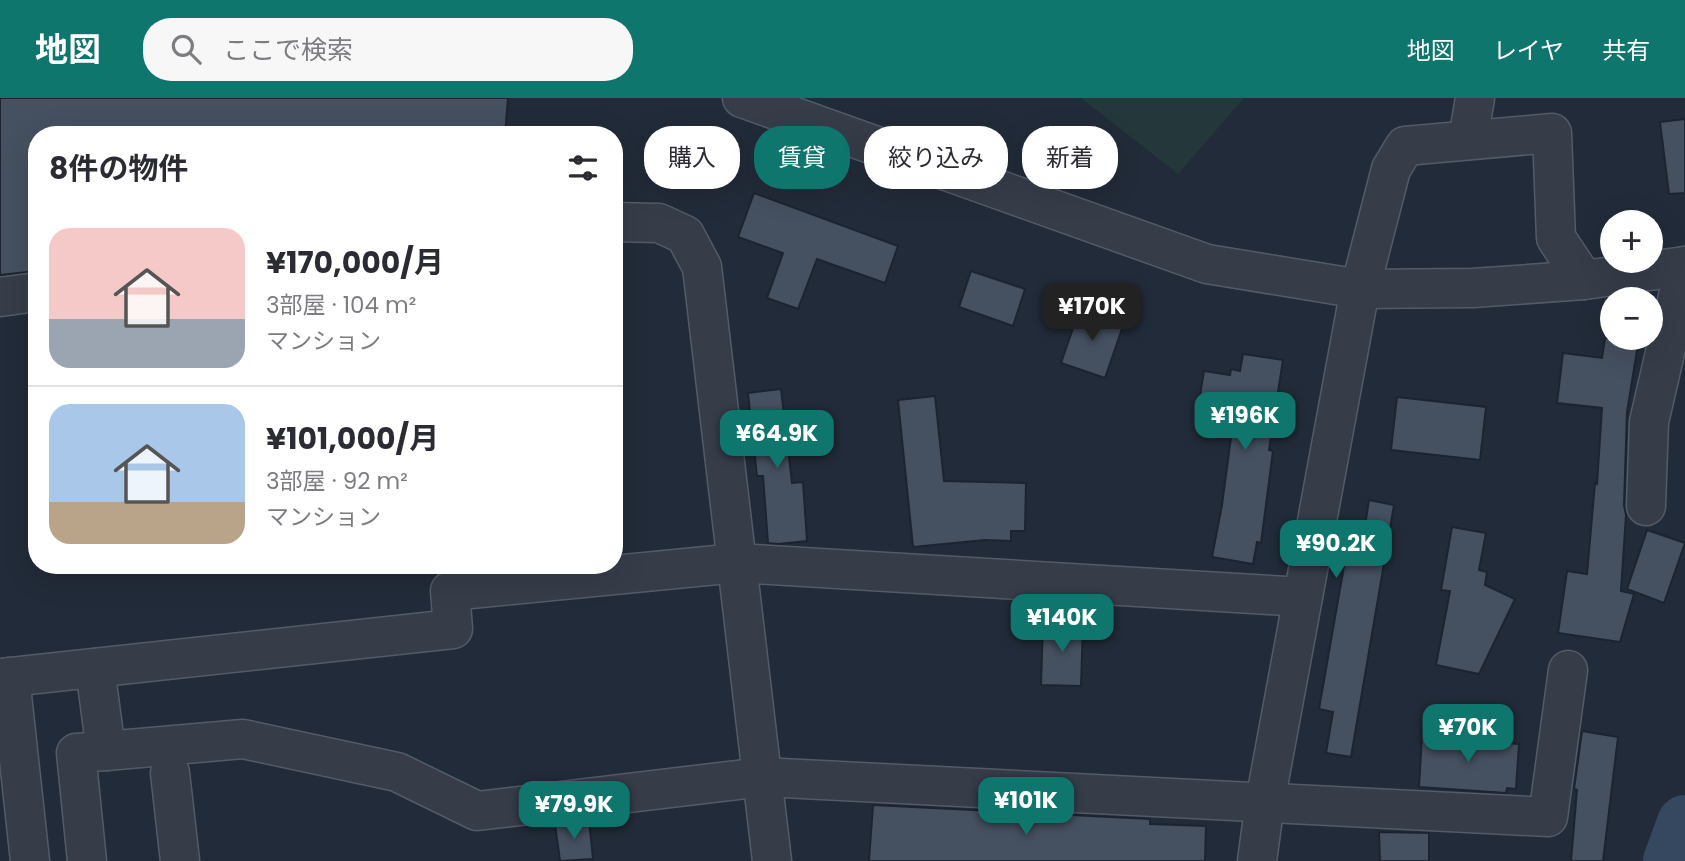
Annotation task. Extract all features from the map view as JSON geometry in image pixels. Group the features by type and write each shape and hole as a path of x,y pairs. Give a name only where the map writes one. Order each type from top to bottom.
{"street":[{"path":"742,98 1207,264 1360,289 1473,288 1584,280 1685,266 1649,422 1646,506"},
{"path":"1468,140 1475,98"},
{"path":"1257,861 1265,802 1360,289 1391,169 1405,146 1552,133 1556,238 1584,280"},
{"path":"623,222 659,223 685,235 702,267 772,861"},
{"path":"0,297 28,293"},
{"path":"623,574 737,562 1303,597"},
{"path":"30,861 5,678 453,629 450,591 618,574"},
{"path":"95,668 106,751"},
{"path":"87,861 76,753 243,739 397,772 477,811 762,777 1548,817 1568,670"},
{"path":"170,773 180,861"}],"shaded area":[{"path":"1081,98 1244,98 1178,174"}],"building":[{"path":"0,98 508,98 506,126 28,126 28,272 0,275"},
{"path":"1685,119 1685,193 1669,194 1660,122"},
{"path":"754,193 898,246 885,283 817,259 798,309 767,298 783,253 738,237"},
{"path":"971,271 1025,289 1013,326 959,307"},
{"path":"1080,308 1124,323 1105,378 1061,363"},
{"path":"1603,350 1637,350 1627,412 1626,515 1621,591 1634,594 1620,642 1558,633 1567,571 1587,574 1602,408 1557,403 1563,353 1602,358"},
{"path":"1243,354 1283,360 1269,450 1273,451 1261,543 1257,542 1253,564 1212,557 1235,407 1199,401 1204,371 1230,375 1231,369 1240,371"},
{"path":"781,389 792,483 803,482 807,541 778,544 768,543 763,476 757,476 748,393"},
{"path":"935,396 944,481 1026,483 1025,531 1011,531 1011,541 985,540 913,547 898,400"},
{"path":"1397,397 1486,407 1480,460 1391,450"},
{"path":"1369,500 1394,505 1351,757 1326,753 1333,712 1319,709 1348,543 1362,545"},
{"path":"1452,527 1486,533 1479,570 1487,572 1485,585 1515,599 1479,674 1436,665 1450,591 1441,590"},
{"path":"1647,530 1685,543 1664,603 1627,589"},
{"path":"1043,622 1083,624 1081,686 1041,685"},
{"path":"1582,731 1618,737 1603,861 1571,861 1577,790 1574,789"},
{"path":"1422,735 1469,737 1469,740 1519,744 1516,789 1507,788 1506,793 1419,787"},
{"path":"873,805 1150,819 1150,824 1206,826 1205,861 869,861"},
{"path":"589,820 593,859 560,861 555,824"},
{"path":"1379,832 1429,833 1429,861 1380,861"}],"waterway":[{"path":"1671,861 1685,823"}]}
